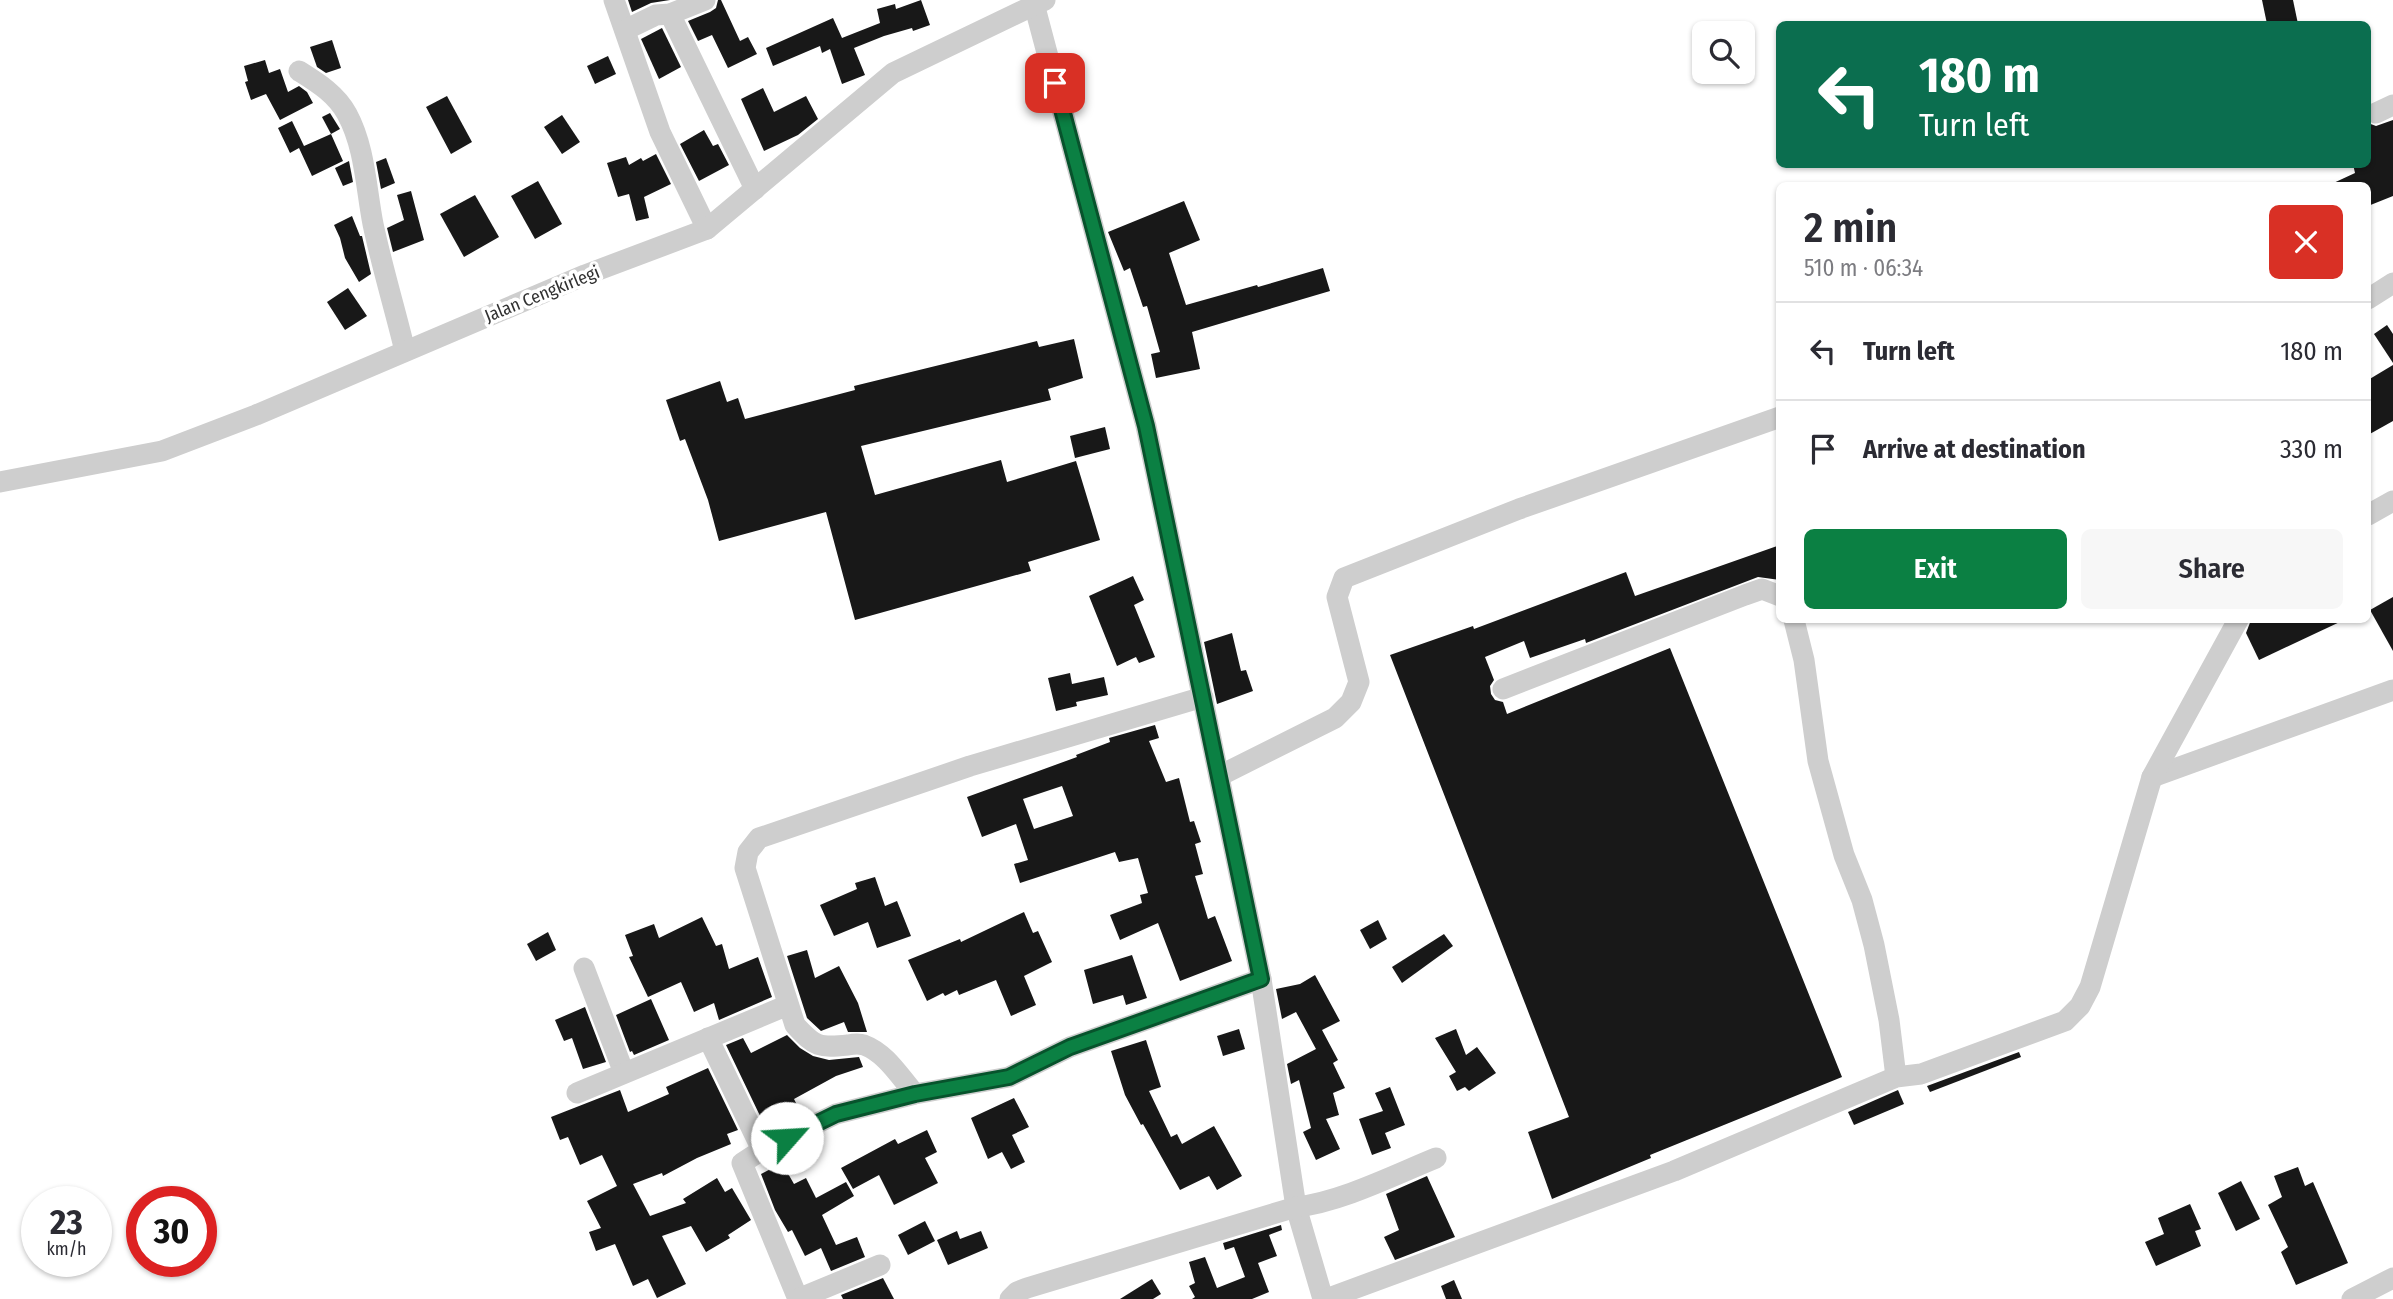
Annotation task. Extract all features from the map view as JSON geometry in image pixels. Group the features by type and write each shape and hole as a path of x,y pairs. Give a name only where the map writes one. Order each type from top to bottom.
{"street":[{"path":"614,0 660,132 707,229"},
{"path":"625,30 656,15 670,14 705,0"},
{"path":"1037,1 1146,426 1261,979 1296,1207 1325,1299 1651,1180 1896,1077 1921,1074 2065,1021 2080,1006 2090,987 2152,777 2236,623"},
{"name":"Jalan Cengkirlegi","path":"0,482 162,451 256,415 585,275 707,229 893,73 1037,1"},
{"path":"670,14 755,188"},
{"path":"299,71 326,89 348,114 365,172 374,227 405,351"},
{"path":"2371,297 2393,283"},
{"path":"1219,776 1335,718 1351,702 1359,682 1337,597 1344,578 1519,509 1776,418"},
{"path":"2371,513 2393,501"},
{"path":"1503,689 1762,589 1776,594"},
{"path":"1795,623 1804,660 1818,761 1843,855 1862,900 1874,945 1889,1020 1896,1077"},
{"path":"2152,777 2393,690"},
{"path":"915,1094 882,1056 870,1048 861,1044 823,1047 810,1042 795,1026 745,868 748,852 760,838 970,766 1203,697"},
{"path":"584,968 624,1073"},
{"path":"880,1265 798,1299 742,1163 762,1150 836,1114 915,1094 1009,1077 1070,1047 1261,979"},
{"path":"577,1093 788,1005"},
{"path":"708,1038 762,1150"},
{"path":"1010,1299 1027,1288 1362,1188 1436,1158"},
{"path":"2352,1299 2393,1278"}],"building":[{"path":"628,0 670,0 651,3 632,12"},
{"path":"718,0 721,0 740,41 748,37 757,54 728,68 712,35 698,41 688,21 716,8"},
{"path":"921,0 930,25 884,36 854,48 865,75 842,84 830,49 822,53 820,46 773,66 766,48 833,18 842,38 880,23 877,9 895,4 896,9"},
{"path":"2262,0 2293,0 2297,21 2266,21"},
{"path":"662,28 681,67 659,79 641,39"},
{"path":"332,40 341,68 326,73 317,67 310,47"},
{"path":"608,56 616,74 595,84 587,66"},
{"path":"265,60 269,73 280,69 288,92 299,86 307,92 313,103 280,120 266,94 251,100 245,82 248,81 244,66"},
{"path":"763,88 774,112 806,96 818,119 798,135 764,151 741,99"},
{"path":"447,96 472,142 451,154 426,107"},
{"path":"330,113 340,129 331,134 322,117"},
{"path":"562,115 580,142 562,154 544,127"},
{"path":"2393,120 2393,196 2371,205 2371,182 2336,182 2355,173 2354,168 2371,168 2371,124 2376,126"},
{"path":"292,121 304,146 331,134 343,161 312,176 299,148 290,153 278,128"},
{"path":"704,130 713,146 718,144 729,165 699,181 680,144"},
{"path":"656,154 671,184 644,197 649,218 636,221 629,194 618,197 607,163 626,157 629,165"},
{"path":"386,158 395,183 381,189 376,162"},
{"path":"349,161 353,182 343,186 335,168"},
{"path":"538,181 562,224 535,239 511,196"},
{"path":"411,191 424,240 393,252 387,228 404,220 397,195"},
{"path":"475,195 499,237 464,257 440,214"},
{"path":"1184,201 1200,240 1169,253 1186,305 1323,268 1330,291 1192,332 1200,369 1156,378 1151,354 1160,352 1147,306 1143,307 1130,268 1124,271 1108,232"},
{"path":"352,216 362,236 371,274 359,282 345,258 334,225"},
{"path":"348,288 367,316 345,330 327,302"},
{"path":"2387,325 2393,334 2393,363 2374,334"},
{"path":"1074,339 1083,378 1048,389 1051,400 861,446 875,495 1001,460 1007,482 1076,461 1100,540 1028,562 1031,571 855,620 826,512 719,541 708,500 685,439 680,441 666,400 720,381 727,402 738,398 745,419 855,390 854,386 1037,341 1039,347"},
{"path":"2393,365 2393,421 2371,433 2371,378"},
{"path":"1105,427 1110,449 1075,458 1070,436"},
{"path":"1776,546 1776,579 1758,577 1586,643 1585,639 1530,658 1524,641 1485,657 1494,680 1490,686 1491,694 1495,700 1503,702 1507,714 1670,648 1842,1077 1650,1155 1651,1158 1552,1199 1528,1132 1569,1117 1390,655 1473,626 1474,629 1626,572 1635,596"},
{"path":"1133,576 1144,600 1134,605 1155,657 1139,663 1136,657 1117,666 1089,596"},
{"path":"2393,597 2393,651 2371,612"},
{"path":"2250,623 2338,623 2259,660 2246,633"},
{"path":"1232,633 1241,671 1246,670 1253,691 1217,704 1204,642"},
{"path":"1070,673 1072,684 1104,677 1108,695 1076,702 1077,706 1056,711 1048,678"},
{"path":"1155,725 1159,738 1149,741 1166,782 1179,778 1190,822 1194,821 1201,842 1195,844 1203,874 1195,876 1208,919 1215,916 1232,961 1180,981 1158,923 1120,940 1110,915 1142,903 1140,895 1148,893 1138,858 1119,862 1115,852 1020,883 1014,864 1028,860 1016,824 982,837 967,797 1077,757 1076,755 1110,742 1109,738","holes":["1062,786 1073,816 1034,829 1023,799"]},
{"path":"875,877 885,906 897,901 911,936 877,948 868,922 834,936 820,905 857,889 855,883"},
{"path":"1024,912 1033,933 1038,931 1052,962 1024,976 1036,1005 1011,1016 996,980 959,995 957,990 927,1001 908,960 960,939 961,942"},
{"path":"702,917 716,946 722,944 729,969 758,957 772,997 719,1020 714,1003 694,1012 681,982 648,997 629,957 633,956 625,935 654,924 659,938"},
{"path":"1378,920 1387,939 1370,949 1360,930"},
{"path":"548,932 556,950 536,961 527,944"},
{"path":"1444,934 1453,946 1402,983 1392,967"},
{"path":"807,950 815,978 839,966 858,1003 867,1032 848,1032 844,1022 821,1031 807,1018 787,956"},
{"path":"1132,955 1147,998 1126,1005 1123,995 1093,1004 1084,970"},
{"path":"1315,975 1340,1021 1322,1030 1338,1060 1333,1063 1345,1088 1333,1093 1339,1115 1326,1119 1340,1149 1316,1160 1303,1132 1311,1128 1299,1080 1291,1084 1287,1064 1316,1049 1296,1012 1282,1019 1276,989 1300,984"},
{"path":"651,999 669,1040 634,1055 630,1052 616,1015"},
{"path":"585,1007 606,1062 583,1069 572,1038 564,1041 555,1020"},
{"path":"1239,1029 1245,1049 1223,1056 1217,1036"},
{"path":"1456,1029 1466,1055 1477,1047 1496,1073 1469,1091 1465,1087 1457,1091 1449,1076 1456,1072 1435,1038"},
{"path":"787,1035 813,1056 829,1060 859,1057 863,1067 836,1076 794,1099 797,1105 780,1115 779,1113 762,1120 726,1045 743,1038 751,1053"},
{"path":"1146,1040 1161,1087 1149,1091 1171,1137 1177,1134 1182,1144 1214,1126 1242,1176 1217,1190 1209,1176 1180,1190 1125,1095 1111,1051"},
{"path":"2019,1052 2021,1057 1930,1092 1927,1086"},
{"path":"708,1068 738,1130 727,1134 731,1144 663,1176 662,1173 633,1184 650,1216 686,1203 683,1199 717,1178 725,1192 732,1188 751,1220 728,1235 730,1238 706,1252 691,1226 662,1236 686,1284 657,1298 648,1279 633,1286 615,1244 596,1251 589,1232 601,1228 587,1201 617,1186 602,1155 580,1165 568,1137 560,1140 551,1117 620,1090 628,1112 669,1094 666,1087"},
{"path":"1390,1087 1405,1125 1385,1133 1391,1148 1372,1155 1359,1119 1383,1111 1375,1093"},
{"path":"1898,1090 1904,1104 1854,1125 1848,1112"},
{"path":"1014,1098 1029,1127 1012,1135 1025,1162 1011,1169 1002,1152 988,1159 971,1118"},
{"path":"927,1130 937,1152 925,1158 938,1183 894,1205 879,1175 853,1189 841,1168 895,1139 898,1144"},
{"path":"782,1163 794,1184 806,1178 816,1198 846,1182 854,1196 822,1215 836,1245 857,1237 865,1257 831,1271 821,1248 805,1256 792,1230 788,1232 775,1210 761,1174"},
{"path":"2298,1167 2305,1186 2313,1182 2348,1263 2296,1285 2281,1252 2288,1247 2268,1205 2282,1197 2274,1176"},
{"path":"1427,1176 1455,1237 1395,1260 1384,1237 1399,1230 1386,1194"},
{"path":"2241,1181 2260,1219 2236,1231 2218,1193"},
{"path":"2190,1204 2201,1229 2195,1231 2201,1246 2156,1266 2145,1242 2164,1234 2158,1218"},
{"path":"925,1221 935,1241 908,1255 898,1235"},
{"path":"1281,1225 1282,1230 1269,1235 1277,1256 1258,1263 1269,1292 1252,1299 1192,1299 1195,1297 1189,1286 1195,1283 1189,1262 1205,1257 1217,1288 1245,1277 1234,1247 1225,1250 1223,1243"},
{"path":"957,1231 960,1239 981,1231 988,1248 948,1265 937,1240"},
{"path":"883,1278 894,1299 843,1299 841,1295"},
{"path":"1152,1279 1161,1294 1153,1299 1120,1299"},
{"path":"1454,1280 1462,1299 1446,1299 1441,1286"}],"route":[{"path":"787,1138 836,1114 915,1094 1009,1077 1070,1047 1261,979 1146,426 1055,83"}]}
